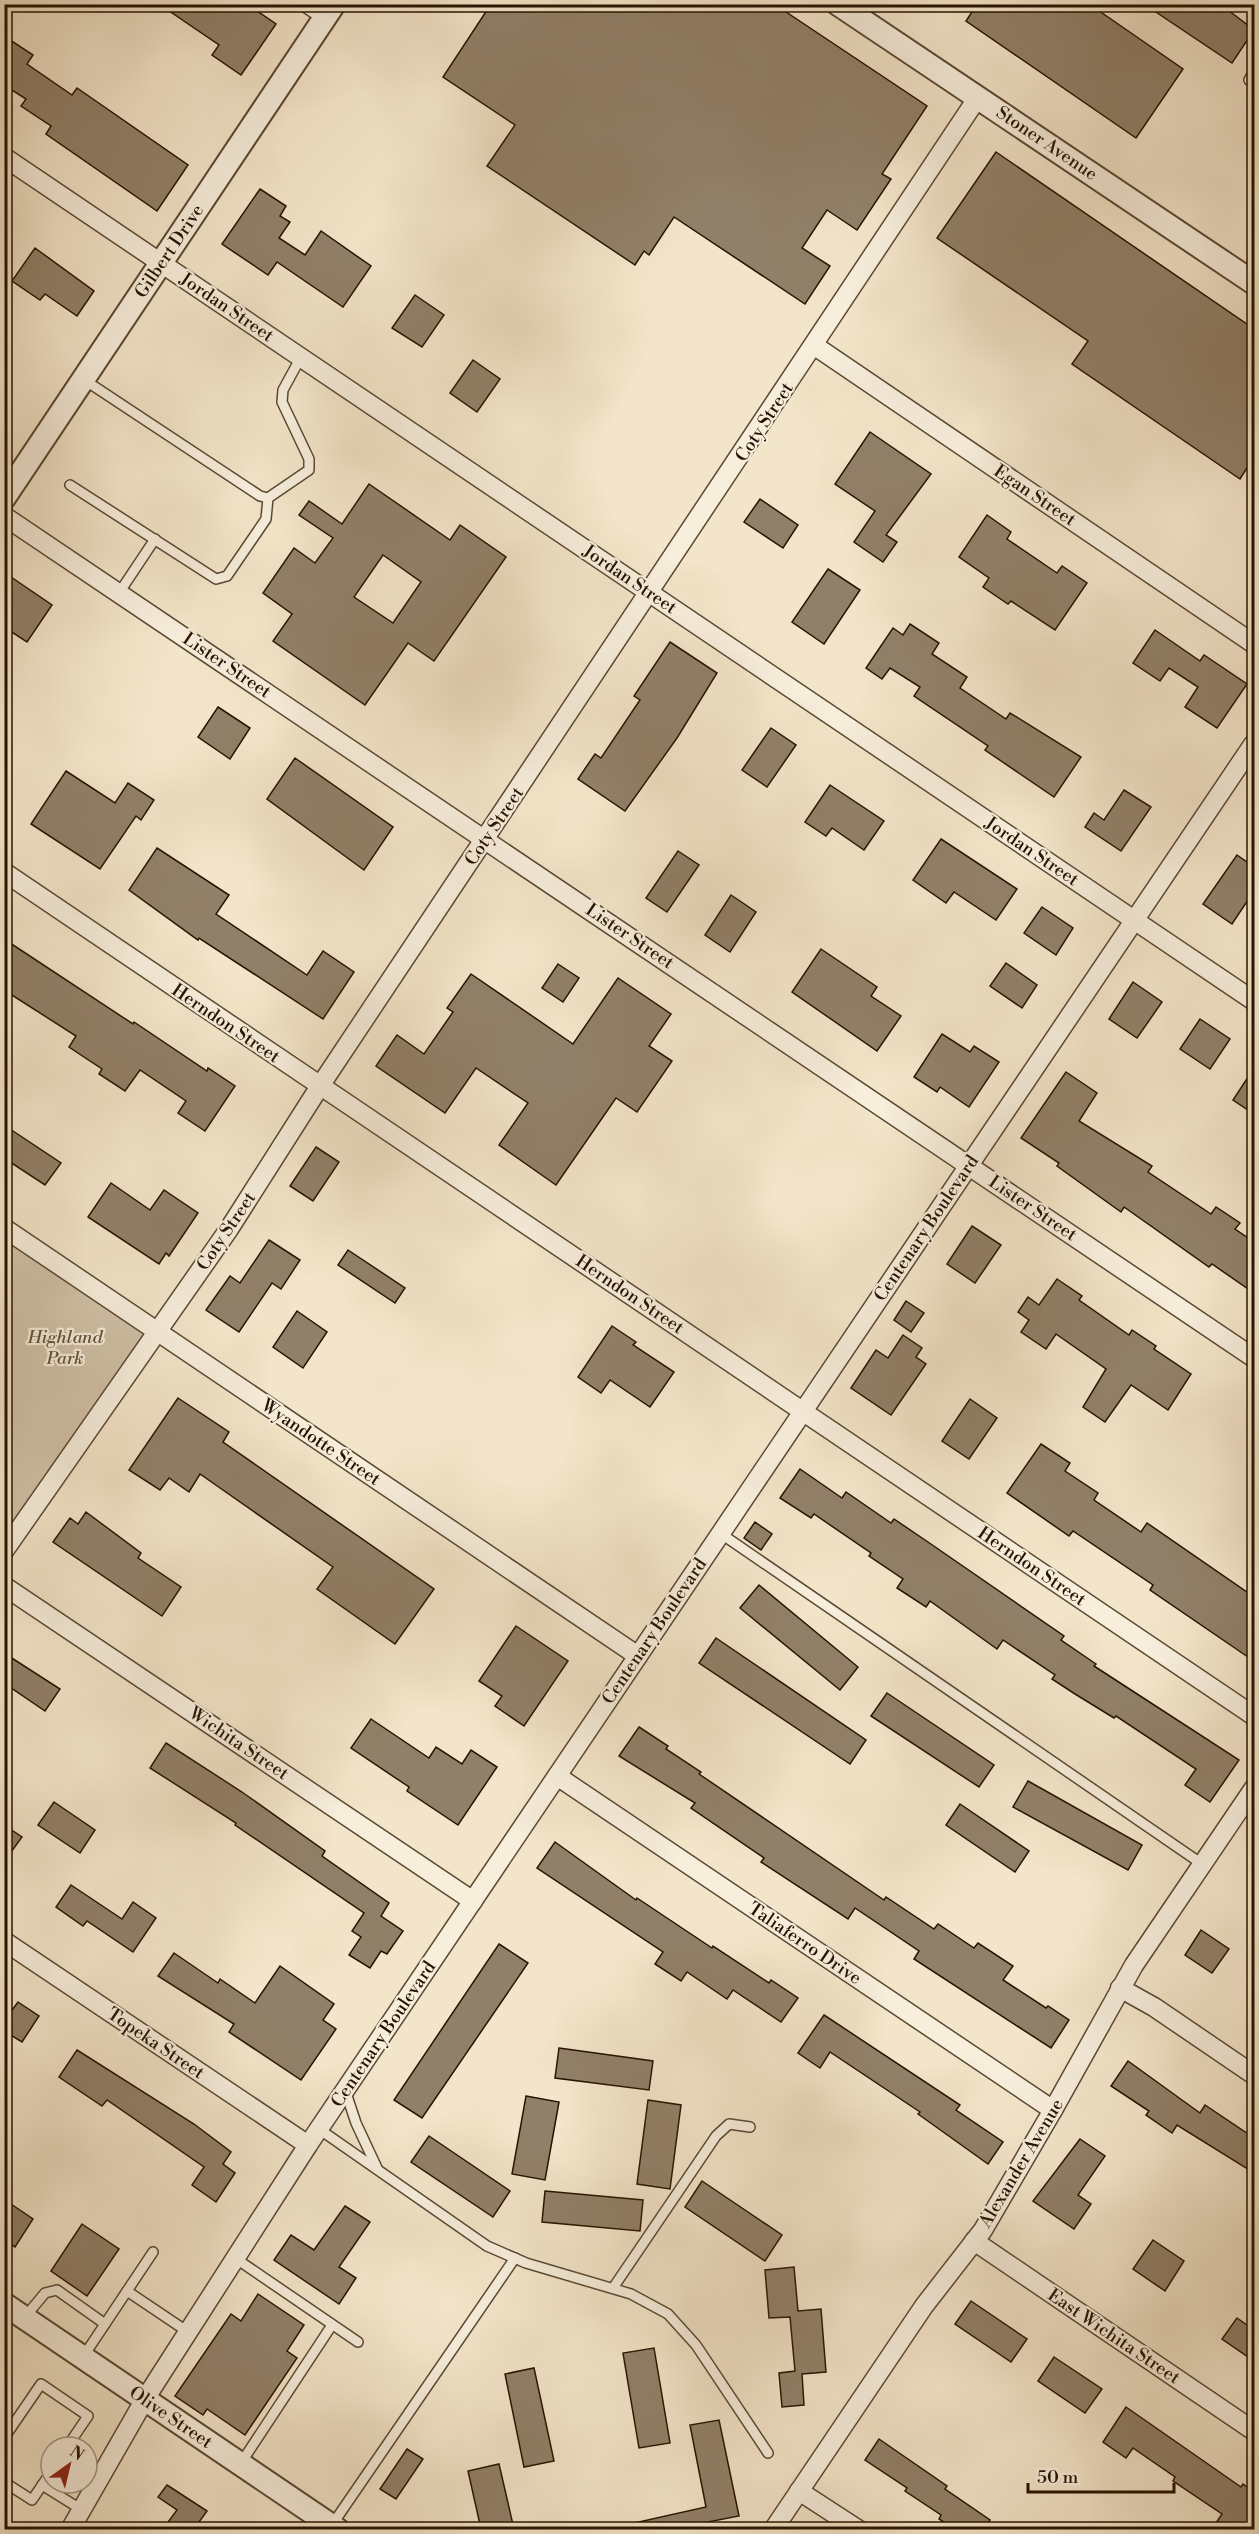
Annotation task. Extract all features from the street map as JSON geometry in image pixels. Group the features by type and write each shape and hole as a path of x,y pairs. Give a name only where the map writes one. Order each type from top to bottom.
{"street":[{"name":"Stoner Avenue","path":"838,4 1254,283"},
{"name":"Gilbert Drive","path":"4,498 161,262 323,8"},
{"name":"Coty Street","path":"4,1551 228,1229 978,97"},
{"name":"Jordan Street","path":"4,157 1254,1001"},
{"name":"Egan Street","path":"814,346 1254,644"},
{"name":"Lister Street","path":"4,516 1254,1358"},
{"name":"Centenary Boulevard","path":"70,2529 145,2399 308,2145 1254,743"},
{"name":"Herndon Street","path":"4,872 1254,1716"},
{"name":"Wyandotte Street","path":"4,1228 638,1656"},
{"name":"Wichita Street","path":"4,1586 473,1901"},
{"name":"Taliaferro Drive","path":"557,1776 1053,2110"},
{"name":"Alexander Avenue","path":"773,2529 924,2306 974,2241 1010,2185 1120,1988 1254,1788"},
{"name":"Topeka Street","path":"4,1941 308,2145"},
{"path":"1120,1988 1154,2007 1254,2075"},
{"name":"East Wichita Street","path":"974,2241 1254,2431"},
{"name":"Olive Street","path":"4,2304 335,2527"},
{"path":"799,2491 859,2529"}],"lane":[{"path":"1254,71 1249,80 1254,83"},
{"path":"264,497 304,476 309,470 309,459 282,402 283,390 301,357"},
{"path":"83,379 264,497"},
{"path":"70,485 216,579 227,576 266,519 264,497"},
{"path":"120,593 155,539"},
{"path":"720,1533 1202,1864"},
{"path":"345,2090 359,2132 378,2170"},
{"path":"613,2288 716,2136 729,2124 750,2127"},
{"path":"319,2129 487,2246 515,2258 632,2294 668,2314 696,2345 768,2453"},
{"path":"83,2357 153,2252"},
{"path":"235,2258 358,2342"},
{"path":"335,2527 515,2258"},
{"path":"25,2318 45,2293 57,2290 105,2324"},
{"path":"127,2291 188,2332"},
{"path":"241,2463 332,2325"},
{"path":"4,2438 41,2384 88,2416 75,2435"},
{"path":"4,2482 32,2500 39,2490"},
{"path":"58,2495 82,2510"}],"green space":[{"name":"Highland Park","path":"5,1234 150,1332 5,1542"}],"building":[{"path":"159,4 247,4 276,24 241,75 212,55 219,45"},
{"path":"491,4 774,4 927,106 882,174 891,179 857,230 827,210 802,248 830,266 805,304 674,217 649,255 644,251 635,265 487,166 515,125 443,77"},
{"path":"977,4 1089,4 1183,69 1136,138 966,21"},
{"path":"1144,4 1220,4 1254,30 1232,63"},
{"path":"4,36 33,55 27,64 72,95 77,88 188,165 157,211 46,134 51,126 21,106 26,99 4,85"},
{"path":"996,152 1254,329 1254,457 1240,479 1072,364 1088,341 937,238"},
{"path":"260,189 286,206 280,216 290,222 279,238 305,255 321,231 371,266 343,307 277,262 268,275 222,244"},
{"path":"35,248 94,291 77,316 45,294 40,300 12,281"},
{"path":"415,295 444,315 422,347 392,328"},
{"path":"473,360 500,379 477,412 450,393"},
{"path":"870,432 931,474 886,535 897,542 883,562 854,542 875,511 835,484"},
{"path":"369,484 450,540 460,525 506,557 434,661 408,643 365,705 273,641 292,614 263,593 294,548 315,563 333,538 299,515 309,501 342,524","holes":["383,555 421,582 393,623 354,597"]},
{"path":"760,499 798,525 783,548 744,522"},
{"path":"987,515 1011,532 1007,539 1057,573 1062,566 1087,583 1055,630 1011,601 1008,604 983,587 989,578 959,557"},
{"path":"828,569 860,590 824,644 792,622"},
{"path":"11,577 52,605 27,642 4,627 4,587"},
{"path":"910,624 939,643 932,654 967,677 960,688 1006,719 1010,713 1081,757 1054,797 985,750 988,746 914,696 920,687 890,668 882,679 866,668 893,628 903,635"},
{"path":"1155,630 1200,661 1204,655 1247,684 1217,728 1185,707 1198,687 1169,668 1160,681 1133,663"},
{"path":"670,642 717,673 677,738 625,811 578,779 595,754 601,758 640,700 634,696"},
{"path":"218,707 250,728 230,759 198,737"},
{"path":"771,728 796,745 767,787 742,770"},
{"path":"295,758 393,827 364,870 267,799"},
{"path":"66,771 115,803 128,783 154,800 141,820 136,816 100,869 31,824"},
{"path":"830,785 884,821 864,850 832,828 826,836 805,822"},
{"path":"1124,790 1151,807 1121,851 1085,827 1094,813 1104,820"},
{"path":"941,839 1017,889 996,920 954,892 946,903 913,880"},
{"path":"157,848 229,895 216,914 307,975 323,951 354,972 323,1019 199,938 198,940 129,890"},
{"path":"678,851 699,865 667,912 646,898"},
{"path":"1237,855 1254,867 1254,891 1232,924 1203,904"},
{"path":"731,895 756,912 730,952 705,935"},
{"path":"1042,907 1073,928 1056,955 1024,933"},
{"path":"4,939 133,1024 134,1022 207,1071 208,1068 235,1086 205,1131 178,1113 186,1101 140,1070 125,1091 99,1074 102,1069 69,1047 76,1036 4,990"},
{"path":"821,949 877,987 871,996 901,1016 877,1051 792,992"},
{"path":"1006,963 1037,985 1022,1008 990,986"},
{"path":"558,964 579,978 563,1002 542,988"},
{"path":"471,974 573,1044 618,978 671,1014 649,1046 672,1061 637,1112 616,1098 556,1185 499,1145 528,1103 476,1068 445,1113 376,1066 397,1035 424,1054 453,1012 447,1008"},
{"path":"1133,982 1162,1002 1137,1038 1109,1019"},
{"path":"1200,1019 1230,1039 1210,1069 1180,1049"},
{"path":"942,1034 970,1052 974,1046 999,1062 969,1107 940,1087 937,1092 914,1077"},
{"path":"1254,1068 1254,1114 1233,1100"},
{"path":"1066,1072 1097,1093 1079,1121 1152,1166 1148,1172 1211,1214 1216,1207 1240,1223 1235,1229 1254,1242 1254,1293 1212,1264 1209,1267 1124,1207 1121,1212 1057,1166 1059,1163 1021,1138"},
{"path":"4,1125 61,1163 45,1185 4,1158"},
{"path":"316,1147 339,1162 313,1201 290,1186"},
{"path":"111,1183 150,1210 164,1190 198,1213 169,1256 166,1253 159,1264 88,1217"},
{"path":"972,1226 1001,1245 975,1283 947,1264"},
{"path":"269,1240 300,1260 281,1289 272,1283 239,1332 206,1310 230,1276 240,1283"},
{"path":"348,1250 405,1288 395,1303 338,1265"},
{"path":"1057,1279 1082,1296 1079,1300 1129,1335 1132,1330 1156,1346 1154,1349 1191,1374 1168,1410 1131,1385 1105,1422 1083,1407 1106,1369 1056,1334 1046,1349 1021,1332 1029,1320 1018,1312 1028,1297 1039,1305"},
{"path":"906,1301 924,1313 911,1332 894,1320"},
{"path":"297,1311 327,1332 303,1368 273,1347"},
{"path":"612,1326 636,1342 633,1345 674,1372 650,1407 610,1380 601,1393 578,1377"},
{"path":"903,1335 922,1348 916,1357 926,1364 891,1415 851,1388 876,1350 888,1358"},
{"path":"178,1398 229,1432 223,1442 434,1589 395,1644 317,1589 333,1567 200,1474 189,1492 169,1478 160,1490 129,1470"},
{"path":"970,1399 997,1418 969,1459 942,1441"},
{"path":"1041,1444 1070,1463 1065,1471 1098,1493 1094,1500 1141,1532 1147,1523 1254,1597 1254,1647 1248,1657 1150,1590 1153,1585 1073,1531 1069,1536 1007,1493"},
{"path":"800,1469 842,1498 846,1492 891,1523 894,1519 1064,1636 1061,1640 1096,1664 1094,1666 1239,1760 1210,1802 1185,1785 1196,1769 1116,1716 1114,1718 1052,1679 1055,1675 1003,1640 997,1649 930,1601 926,1607 897,1588 903,1579 869,1556 871,1553 814,1514 811,1518 780,1498"},
{"path":"86,1512 141,1553 138,1558 181,1587 162,1616 53,1542 70,1518 78,1524"},
{"path":"755,1522 772,1534 761,1550 744,1538"},
{"path":"759,1585 858,1667 840,1690 740,1608"},
{"path":"516,1626 568,1661 524,1726 495,1706 502,1696 479,1681"},
{"path":"716,1638 866,1740 850,1764 699,1663"},
{"path":"4,1653 60,1689 45,1711 4,1683"},
{"path":"887,1693 994,1765 979,1787 871,1716"},
{"path":"371,1719 429,1758 436,1747 462,1764 471,1750 497,1767 458,1825 407,1791 409,1787 351,1748"},
{"path":"639,1727 668,1746 666,1749 701,1772 699,1774 884,1900 886,1897 934,1929 938,1924 974,1948 978,1943 1013,1966 1003,1980 1069,2020 1051,2048 914,1959 919,1951 855,1908 848,1919 761,1862 764,1858 691,1808 695,1803 619,1756"},
{"path":"166,1743 242,1792 325,1851 322,1856 389,1903 381,1916 403,1931 387,1954 381,1951 370,1968 349,1955 361,1937 352,1931 364,1913 235,1825 236,1823 150,1768"},
{"path":"1028,1781 1142,1845 1128,1870 1013,1807"},
{"path":"54,1802 95,1830 80,1853 38,1825"},
{"path":"960,1804 1029,1851 1015,1872 946,1825"},
{"path":"4,1825 22,1837 4,1862"},
{"path":"555,1842 636,1900 637,1898 712,1948 713,1946 769,1983 771,1980 798,1998 781,2022 733,1990 727,1999 687,1972 681,1981 655,1964 663,1952 537,1868"},
{"path":"71,1885 122,1919 133,1902 156,1918 133,1952 87,1921 83,1926 56,1907"},
{"path":"1201,1930 1229,1949 1212,1973 1185,1955"},
{"path":"499,1944 528,1963 422,2118 394,2100"},
{"path":"174,1953 218,1983 220,1979 255,2003 280,1966 334,2004 323,2020 336,2029 301,2080 229,2032 234,2024 158,1976"},
{"path":"18,2002 39,2016 22,2042 4,2031 4,2021"},
{"path":"824,2015 960,2105 956,2110 1003,2142 988,2164 918,2114 920,2112 830,2052 820,2068 798,2053"},
{"path":"559,2048 653,2061 649,2090 555,2078"},
{"path":"77,2050 194,2124 231,2152 223,2164 235,2173 216,2202 192,2185 204,2167 107,2100 102,2106 59,2077"},
{"path":"1128,2061 1200,2113 1205,2105 1254,2138 1254,2173 1177,2125 1172,2133 1146,2115 1149,2111 1111,2086"},
{"path":"526,2096 559,2102 545,2180 512,2174"},
{"path":"648,2100 681,2105 670,2189 637,2184"},
{"path":"429,2136 510,2191 493,2217 411,2162"},
{"path":"1080,2139 1105,2156 1078,2195 1091,2204 1074,2229 1033,2201"},
{"path":"702,2181 782,2235 765,2261 685,2207"},
{"path":"545,2191 643,2200 640,2231 542,2222"},
{"path":"11,2204 33,2219 15,2247 4,2240 4,2214"},
{"path":"345,2206 370,2222 339,2267 356,2278 339,2304 274,2260 291,2235 314,2250"},
{"path":"82,2224 119,2249 87,2296 51,2271"},
{"path":"1153,2240 1184,2261 1165,2291 1133,2269"},
{"path":"794,2267 798,2311 821,2309 826,2372 802,2374 804,2405 782,2407 779,2373 795,2371 790,2317 769,2318 765,2270"},
{"path":"258,2294 304,2325 287,2351 297,2358 245,2435 207,2409 203,2415 175,2396 231,2314 241,2321"},
{"path":"971,2301 1027,2339 1011,2362 955,2324"},
{"path":"1237,2318 1254,2330 1254,2361 1222,2339"},
{"path":"654,2348 670,2443 639,2448 623,2353"},
{"path":"1054,2357 1102,2389 1085,2413 1038,2381"},
{"path":"534,2368 554,2461 524,2467 505,2374"},
{"path":"1126,2407 1241,2487 1243,2484 1254,2492 1254,2521 1249,2529 1212,2529 1222,2514 1173,2481 1175,2477 1133,2448 1126,2458 1103,2442"},
{"path":"719,2420 739,2516 687,2526 688,2529 635,2529 634,2523 706,2507 690,2425"},
{"path":"879,2439 947,2486 945,2489 990,2520 984,2529 955,2529 939,2519 941,2515 905,2491 907,2488 865,2460"},
{"path":"407,2449 423,2459 396,2499 380,2489"},
{"path":"499,2464 514,2529 481,2529 468,2471"},
{"path":"167,2485 207,2511 194,2529 163,2529 177,2510 158,2497"}]}
